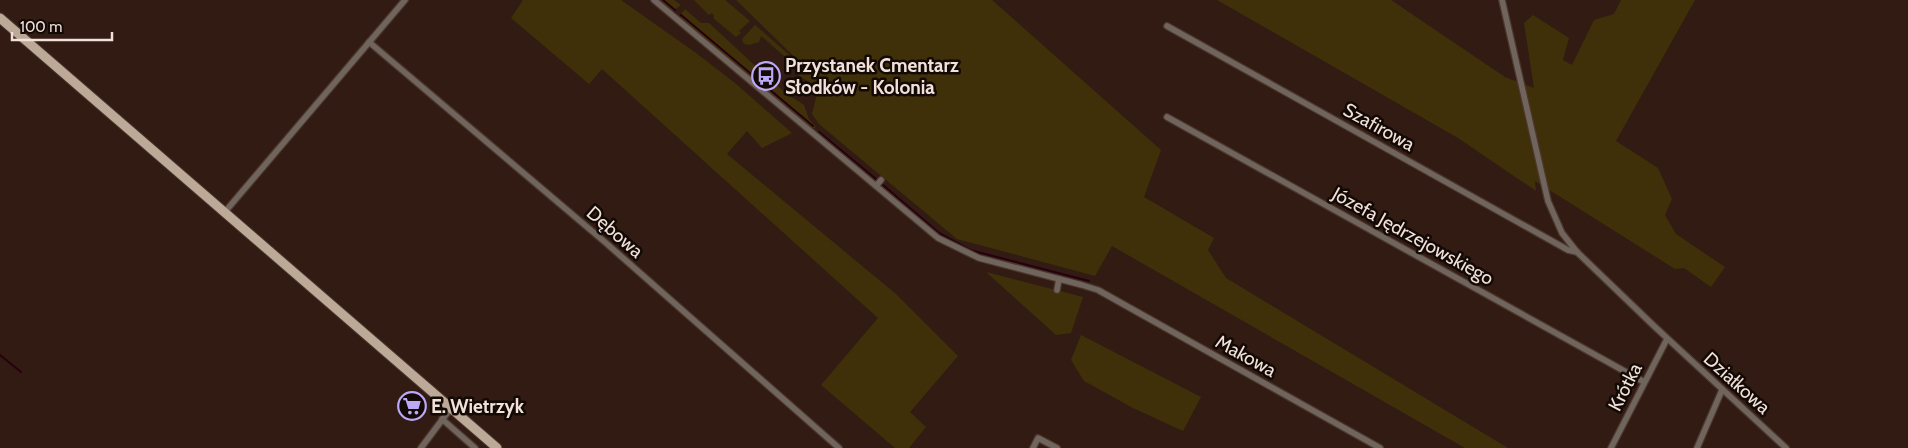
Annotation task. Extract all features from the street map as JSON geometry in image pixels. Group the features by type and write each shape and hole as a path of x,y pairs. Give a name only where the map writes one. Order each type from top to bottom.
{"main road":[{"path":"0,18 497,448"}],"street":[{"path":"224,213 405,0"},
{"name":"Makowa","path":"654,0 938,238 959,250 979,258 1098,290 1380,448"},
{"path":"1502,0 1548,201 1562,232 1576,252"},
{"name":"Szafirowa","path":"1167,26 1568,250 1576,252"},
{"name":"Dębowa","path":"369,42 606,243 839,448"},
{"name":"Józefa Jędrzejowskiego","path":"1167,117 1644,382"},
{"path":"876,186 881,180"},
{"name":"Działkowa","path":"1576,252 1667,339 1786,448"},
{"path":"1057,290 1059,279"},
{"name":"Krótka","path":"1611,448 1667,339"},
{"path":"1697,448 1722,390"},
{"path":"422,448 451,408"},
{"path":"442,419 475,448"},
{"path":"1033,448 1038,438 1056,448"}],"shaded area":[{"path":"523,0 621,0 735,83 792,133 762,148 747,131 727,154 896,294 958,356 910,412 926,427 909,448 895,448 821,385 878,318 602,69 589,84 511,18"},
{"path":"660,0 674,0 681,5 673,11"},
{"path":"694,0 725,0 750,21 739,31 741,33 736,37 713,18 712,13 709,15"},
{"path":"736,0 992,0 1161,150 1144,197 1214,238 1208,250 1226,278 1508,448 1465,448 1112,246 1095,276 957,239 819,124 812,114 818,90 822,85"},
{"path":"1217,0 1391,0 1505,77 1534,88 1524,23 1533,15 1569,38 1563,60 1572,65 1594,20 1614,14 1621,0 1695,0 1616,141 1658,168 1672,199 1665,215 1676,234 1725,267 1711,287 1684,268 1675,269 1535,181 1536,191 1458,138"},
{"path":"685,9 701,23 709,23 764,74 762,76 767,80 769,79 804,105 809,119 816,127 812,129 681,18 681,14"},
{"path":"755,25 818,80 812,84 798,75 799,69 761,36 759,42 749,45 744,44 743,38"},
{"path":"986,272 1083,297 1071,333 1056,335"},
{"path":"1081,335 1201,397 1183,431 1133,408 1084,381 1071,360"}],"waterway":[{"path":"663,0 675,10"},
{"path":"681,15 813,126"},
{"path":"819,132 876,179"},
{"path":"883,185 939,233 970,250 1089,281"},
{"path":"0,355 21,372"}],"place":[{"name":"Przystanek Cmentarz Słodków - Kolonia","path":"766,76"},
{"name":"E. Wietrzyk","path":"412,406"}]}
